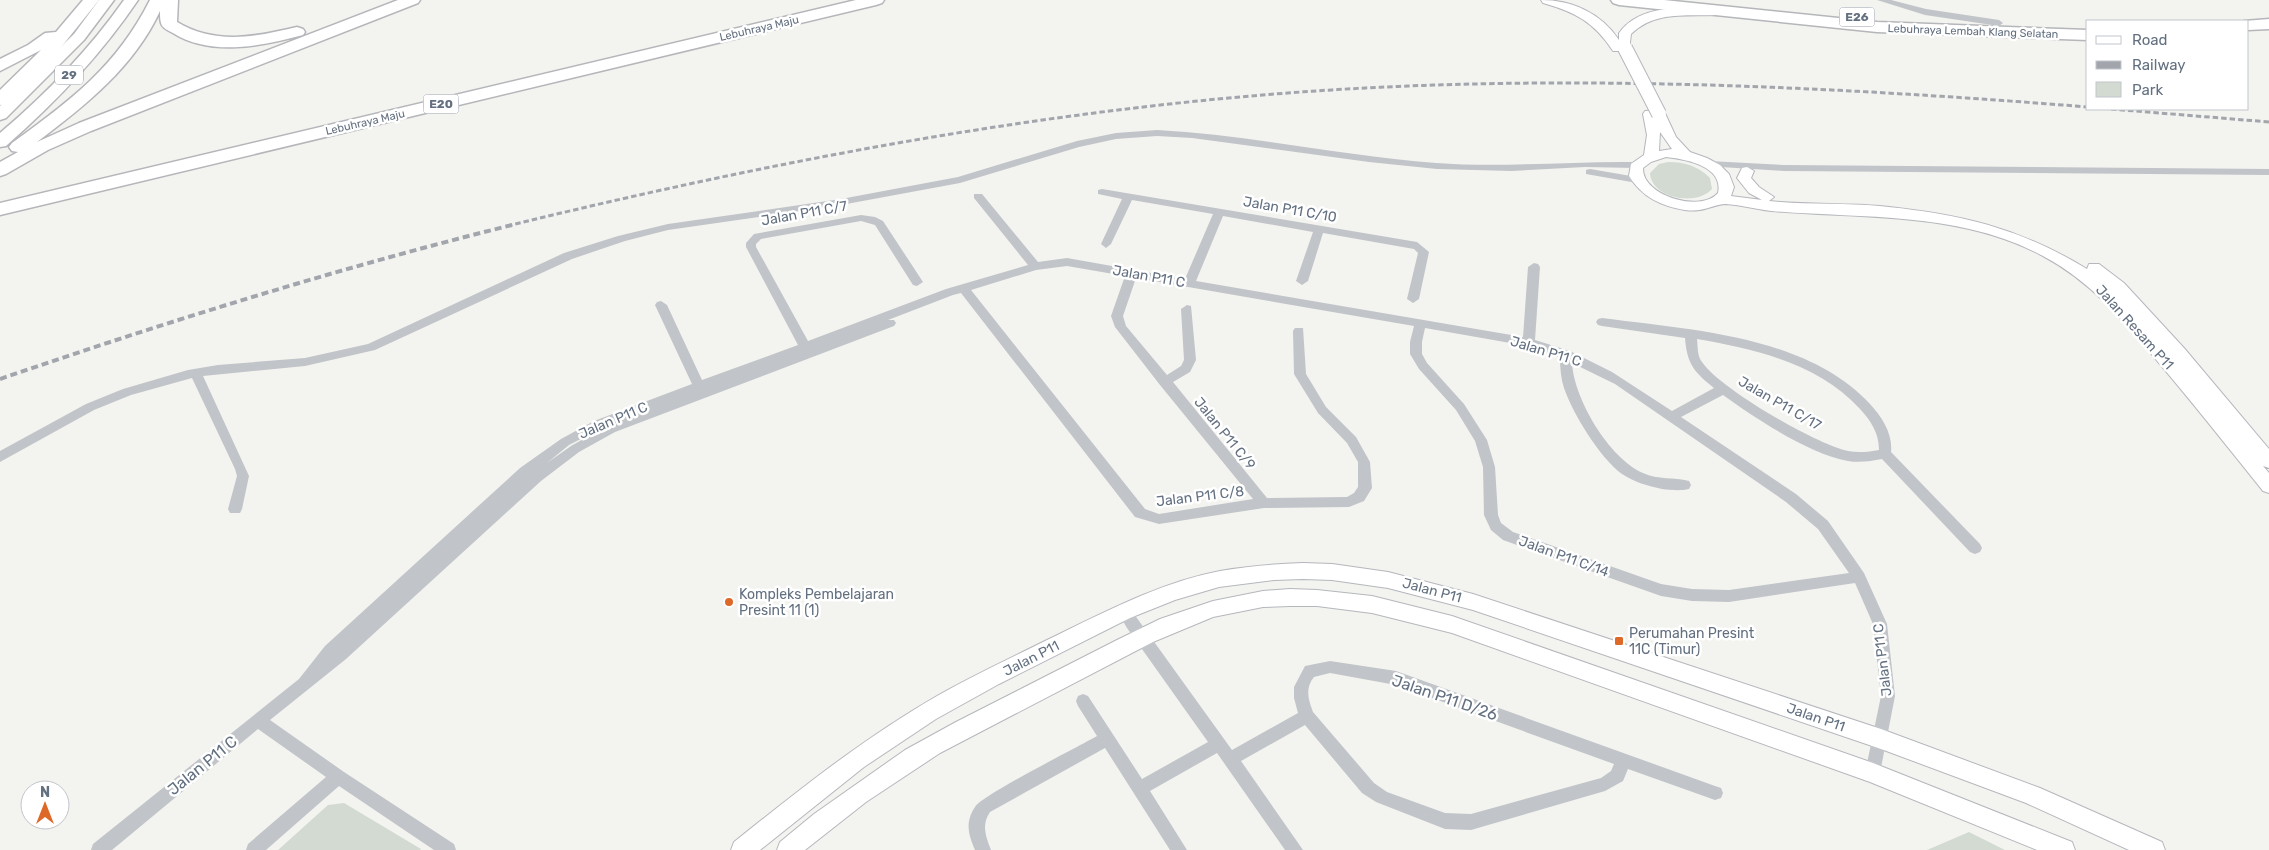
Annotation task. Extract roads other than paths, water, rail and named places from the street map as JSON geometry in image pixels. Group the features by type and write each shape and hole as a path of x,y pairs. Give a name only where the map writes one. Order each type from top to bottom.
{"highway":[{"path":"0,66 34,48 48,38 87,0"},
{"path":"0,100 48,53 90,0"},
{"name":"29","path":"0,114 79,37 107,0"},
{"name":"29","path":"0,142 54,91 96,46 131,0"},
{"path":"0,160 83,98 115,68 139,35 158,0"},
{"path":"170,0 168,9 170,24 188,35 217,41 241,42 272,38 318,28 344,17 375,0"},
{"path":"0,170 42,146 85,127 412,0"},
{"name":"Lebuhraya Maju","path":"4,202 830,0"},
{"name":"Lebuhraya Maju","path":"4,202 876,0"},
{"name":"Lebuhraya Lembah Klang Selatan","path":"1619,0 1877,27 2086,34"},
{"name":"Lebuhraya Lembah Klang Selatan","path":"1692,0 1835,15 1999,24 2086,25"},
{"path":"2249,25 2269,24"},
{"path":"2249,35 2269,34"}],"main road":[{"path":"1547,0 1569,7 1595,21 1610,35 1621,48 1654,114 1670,138 1685,154"},
{"path":"1621,48 1625,33 1630,27 1644,18 1661,14 1716,11"},
{"path":"1650,156 1666,153 1685,154 1709,164 1725,188 1702,206 1676,205 1651,195 1637,172 1650,156 1654,135 1654,114"},
{"path":"1747,171 1744,178 1748,185 1767,197"},
{"name":"Jalan Resam P11","path":"1725,188 1754,196 1875,201 1950,210 2007,224 2056,245 2102,273 2118,287 2178,352 2269,461"},
{"name":"Jalan Resam P11","path":"1725,188 1771,206 1879,211 1952,220 2003,233 2048,252 2089,277 2132,320 2210,412 2269,486"},
{"name":"Jalan P11","path":"742,850 810,794 928,713 1124,611 1171,592 1204,582 1244,575 1316,571 1342,572 1378,577 1441,591 1881,739 2032,796 2154,850"},
{"name":"Jalan P11","path":"788,850 816,826 886,775 934,746 1140,638 1205,612 1236,603 1264,599 1302,598 1326,599 1378,606 1452,624 1873,773 2064,850"}],"street":[{"path":"1881,0 1925,12 1999,24"},
{"path":"0,457 90,407 160,380 218,369 305,362 371,347 568,256 622,238 668,227 841,202 960,180 1077,144 1116,136 1157,133 1192,135 1418,164 1637,172"},
{"path":"1709,164 1784,168 2269,172"},
{"path":"1725,188 1732,173 1784,168"},
{"name":"Jalan P11 C/10","path":"1102,192 1418,246 1424,252 1413,299"},
{"path":"978,196 1034,265"},
{"path":"1106,244 1128,197"},
{"path":"1189,283 1219,212"},
{"name":"Jalan P11 C/7","path":"804,345 751,247 753,239 758,236 861,218 871,220 878,223 917,282"},
{"path":"1302,280 1319,229"},
{"name":"Jalan P11 C","path":"306,680 330,650 525,472 565,442 598,424 804,345 950,292 1034,265 1051,263 1082,264 1529,342 1566,354 1594,366 1619,381 1790,498 1823,525 1859,578 1880,624 1888,696 1873,773"},
{"path":"1529,342 1534,267"},
{"name":"Jalan P11 C/9","path":"1132,273 1117,316 1118,322 1164,382 1264,503"},
{"name":"Jalan P11 C","path":"99,850 306,680 341,655 536,477 589,440 611,429 955,298 964,289"},
{"name":"Jalan P11 C/8","path":"964,289 1140,513 1149,518 1159,519 1264,503 1349,502 1359,497 1365,488 1364,462 1359,449 1322,410 1300,374 1299,331"},
{"path":"661,305 698,386"},
{"path":"1164,382 1186,369 1190,360 1187,308"},
{"name":"Jalan P11 C/14","path":"1421,322 1416,342 1416,354 1423,366 1466,414 1481,440 1489,467 1491,514 1496,526 1508,536 1661,590 1692,595 1729,596 1859,578"},
{"path":"1602,322 1691,335 1773,351 1813,367 1835,379 1853,393 1872,414 1886,444 1885,453 1975,548"},
{"name":"Jalan P11 C/17","path":"1691,335 1692,354 1701,371 1723,389 1768,417 1829,450 1846,456 1861,458 1885,453"},
{"path":"1566,354 1566,378 1570,392 1605,450 1630,474 1664,485 1684,485"},
{"path":"196,373 243,476 235,510"},
{"path":"1671,417 1723,389"},
{"path":"1124,611 1140,638 1191,703 1207,730 1230,759 1294,850"},
{"name":"Jalan P11 D/26","path":"1623,760 1617,776 1605,784 1471,822 1452,822 1382,797 1368,788 1307,716 1300,694 1300,684 1310,671 1330,667 1396,678 1715,793"},
{"path":"1083,701 1179,850"},
{"path":"1230,759 1307,716"},
{"path":"258,720 446,850"},
{"path":"983,850 974,825 977,815 984,807 1106,739"},
{"path":"1139,789 1219,744"},
{"path":"254,850 338,777"}],"railway":[{"path":"507,226 729,175 954,134 1180,103 1294,93 1408,86 1578,83 1663,84 1833,90 2086,107"},
{"path":"2123,110 2269,122"},
{"path":"0,379 254,296 512,225"}],"place":[{"name":"Kompleks Pembelajaran Presint 11 (1)","path":"729,602"},
{"name":"Perumahan Presint 11C (Timur)","path":"1619,641"}]}
